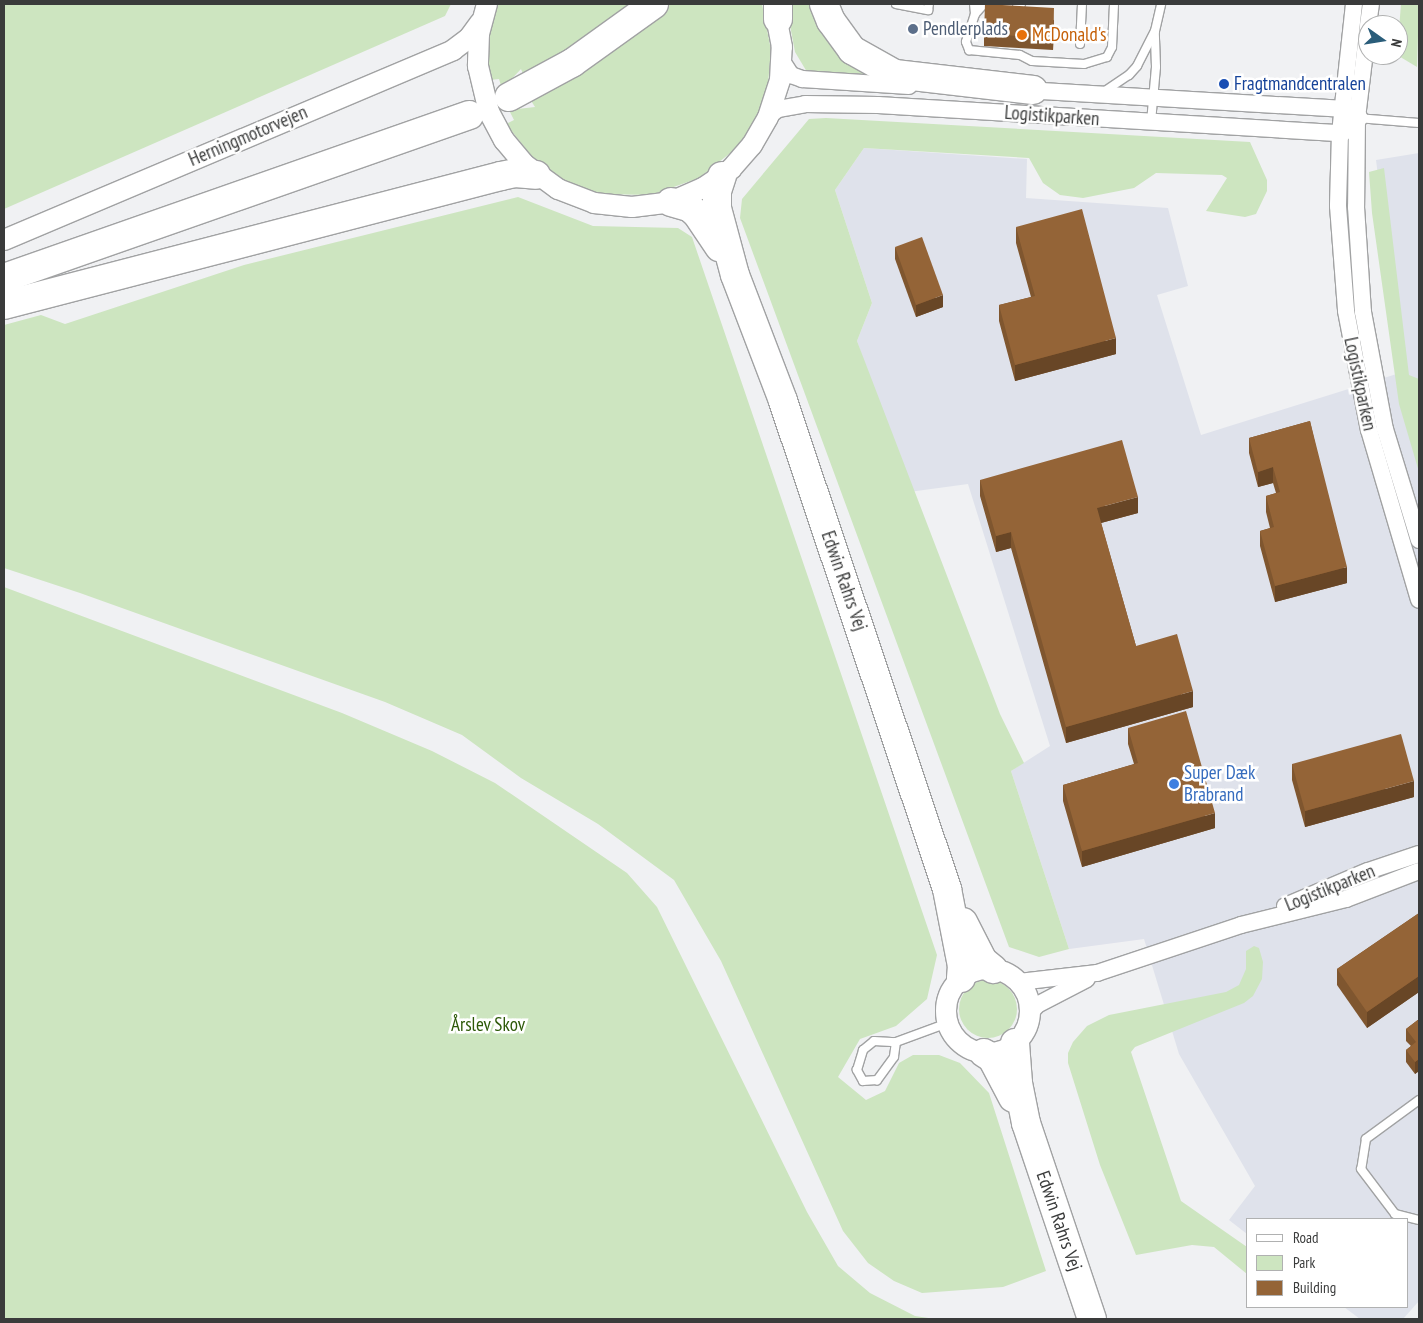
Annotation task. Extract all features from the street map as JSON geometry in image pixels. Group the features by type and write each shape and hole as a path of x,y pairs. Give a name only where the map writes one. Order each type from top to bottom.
{"highway":[{"path":"509,97 572,64 654,4"},
{"path":"824,4 831,21 852,50 895,74 1033,90"},
{"path":"4,278 469,115"},
{"path":"4,305 501,176 515,173 536,175"},
{"path":"722,176 717,191 717,208 735,275"},
{"path":"671,202 689,207 697,214 735,275"},
{"name":"Edwin Rahrs Vej","path":"735,275 786,410 947,889"},
{"path":"947,889 983,961 993,969"},
{"path":"947,889 961,958 961,978"},
{"path":"1016,1042 1018,1083 1026,1123"},
{"path":"984,1053 1001,1072 1026,1123"},
{"name":"Edwin Rahrs Vej","path":"1026,1123 1092,1319"}],"street":[{"name":"Logistikparken","path":"1354,4 1349,114 1363,312 1385,429 1419,540"},
{"path":"484,11 478,66 486,105 504,140 536,175 569,195 600,204 632,207 671,202 703,188 722,176 746,154 768,117 782,61 776,9"},
{"name":"Herningmotorvejen","path":"4,240 453,50 469,38 484,11"},
{"name":"Logistikparken","path":"782,61 791,74 815,81 1153,97 1349,114"},
{"name":"Logistikparken","path":"1349,114 1360,65"},
{"name":"Logistikparken","path":"768,117 778,109 805,104 878,105 1340,133 1340,254 1356,375 1371,439 1419,600"},
{"path":"1340,133 1349,114"},
{"name":"Logistikparken","path":"1241,925 1350,878 1419,854"},
{"name":"Logistikparken","path":"1019,982 1031,984 1097,973 1241,925 1346,899 1419,871"},
{"path":"993,969 1019,982 1026,992 1030,1013 1026,1029 1016,1042 1001,1051 984,1053 964,1046 948,1023 948,999 961,978 976,970 993,969"},
{"name":"Logistikparken","path":"1030,1013 1038,1005 1097,973"}],"lane":[{"path":"896,4 928,10 929,4"},
{"path":"974,4 975,14 966,42 969,50 1084,64 1107,57 1112,47 1114,4"},
{"path":"975,14 984,4"},
{"path":"1080,44 1082,4"},
{"path":"1151,122 1154,31 1161,4"},
{"path":"1099,94 1129,75 1154,31"},
{"path":"1349,114 1419,123"},
{"path":"896,1042 894,1057 878,1080 864,1081 857,1070 863,1050 874,1041 896,1042 948,1023"},
{"path":"1419,1100 1366,1139 1361,1169 1395,1214 1419,1220"}],"shaded area":[{"path":"864,148 1027,159 1026,198 1168,208 1188,286 1157,295 1201,435 1403,372 1376,160 1419,153 1419,1301 1403,1319 1360,1319 1345,1308 1408,1308 1408,1218 1246,1218 1246,1233 1229,1220 1255,1186 1179,1054 1144,939 1069,949 1011,771 1050,746 968,484 909,492 857,341 872,303 835,190"}],"green space":[{"path":"4,4 451,4 445,16 4,209"},
{"path":"497,4 645,4 527,83 521,69 502,89 499,79 490,80 488,62 490,27"},
{"path":"670,4 762,4 771,50 768,84 757,117 739,146 699,178 651,195 599,194 567,183 538,164 506,124 514,120 509,110 535,107 530,99"},
{"path":"786,4 815,4 866,71 865,77 807,72 795,52"},
{"path":"1401,4 1419,4 1417,67 1408,62 1408,15 1400,15"},
{"path":"826,118 1250,142 1267,180 1267,191 1256,214 1245,217 1206,211 1227,178 1222,175 1156,173 1134,188 1083,198 1060,195 1043,183 1029,158 864,148 835,190 872,303 857,341 1000,714 1024,763 1011,771 1069,949 1039,957 1009,947 740,218 742,199 809,119"},
{"path":"1384,168 1409,375 1419,379 1419,472 1399,404 1372,213 1369,172"},
{"path":"518,197 593,226 678,228 692,237 937,955 927,999 896,1026 860,1039 838,1077 866,1100 885,1091 899,1063 913,1055 939,1055 960,1063 989,1093 1046,1271 1003,1287 922,1293 894,1281 868,1263 843,1231 721,961 674,880 598,824 521,778 462,735 385,702 80,593 4,568 4,325 41,315 65,324 244,265"},
{"name":"Årslev Skov","path":"4,587 342,713 432,751 495,783 627,873 657,907 807,1212 838,1266 870,1293 915,1316 935,1319 4,1319"},
{"path":"1254,946 1259,948 1263,962 1262,979 1253,996 1244,1003 1135,1047 1131,1052 1181,1201 1246,1246 1246,1273 1214,1247 1192,1245 1136,1255 1100,1165 1068,1063 1068,1053 1073,1042 1087,1026 1109,1015 1226,992 1239,985 1246,969 1246,951"},
{"path":"982,980 994,980 1009,988 1017,1003 1017,1015 1009,1030 994,1038 982,1038 967,1030 959,1015 959,1003 967,988"}],"building":[{"path":"985,4 1054,8 1053,38 984,34"},
{"path":"1082,209 1116,338 1015,365 999,305 1035,296 1016,227"},
{"path":"922,237 943,295 916,305 895,247"},
{"path":"1310,421 1347,567 1275,586 1260,531 1274,527 1266,496 1280,492 1273,467 1258,472 1249,438"},
{"path":"1122,440 1138,497 1097,508 1136,646 1177,634 1193,691 1066,727 1011,532 996,536 980,480"},
{"path":"1186,711 1215,813 1082,851 1063,785 1138,763 1128,728"},
{"path":"1401,734 1414,781 1305,811 1292,764"},
{"path":"1419,913 1419,976 1367,1012 1337,969"},
{"path":"1419,1019 1419,1059 1415,1062 1406,1050 1416,1042 1406,1029"}],"place":[{"name":"Pendlerplads","path":"913,29"},
{"name":"McDonald's","path":"1022,35"},
{"name":"Fragtmandcentralen","path":"1224,84"},
{"name":"Super Dæk Brabrand","path":"1174,784"}]}
